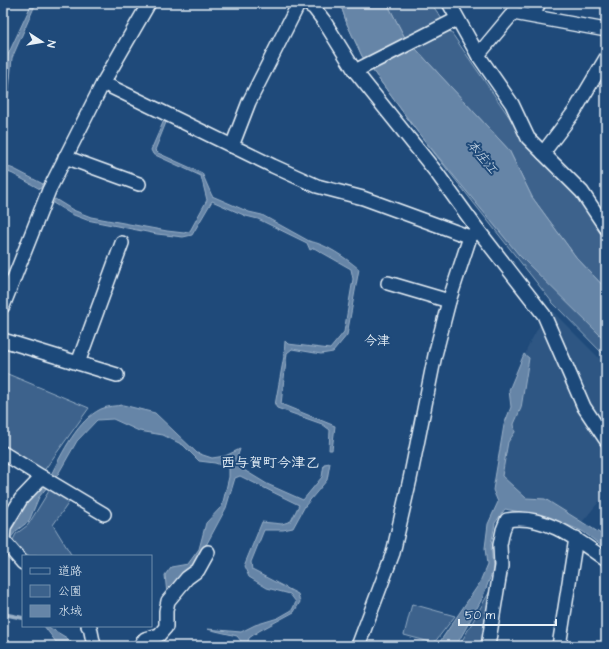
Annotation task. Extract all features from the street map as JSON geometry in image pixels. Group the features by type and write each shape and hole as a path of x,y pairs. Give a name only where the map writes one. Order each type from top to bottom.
{"street":[{"path":"3,306 8,276 49,190 103,82 149,3"},
{"path":"232,146 249,102 299,3"},
{"path":"306,3 314,8 324,20 356,71 436,172 474,233 544,315 584,407 606,440"},
{"path":"449,3 456,20 512,104 528,138 582,192 606,228"},
{"path":"533,15 539,3"},
{"path":"478,55 513,13 533,15 606,30"},
{"path":"356,71 456,20"},
{"path":"543,153 574,112 606,58"},
{"path":"103,82 273,166 317,186 363,198 474,233"},
{"path":"65,158 139,184"},
{"path":"358,646 392,553 410,479 435,355 449,301 474,233"},
{"path":"78,363 122,243"},
{"path":"388,282 449,301"},
{"path":"3,340 117,375"},
{"path":"3,453 104,514"},
{"path":"22,562 3,540 4,527 21,499 42,477"},
{"path":"488,646 501,566 500,545 507,520 518,518 544,523 576,538 606,560"},
{"path":"560,646 576,538"},
{"path":"140,646 145,639 159,635 166,627 166,611 168,601 187,578 198,570 208,552"},
{"path":"89,627 94,646"}],"shaded area":[{"path":"549,308 606,365 606,493 579,526 503,497 499,479 527,348"}],"green space":[{"path":"340,3 606,333 606,357 552,302 416,130 362,56 347,24"},
{"path":"387,3 431,3 525,140 580,196 606,240 606,289 576,257 532,197 509,150 404,36"},
{"path":"3,372 89,408 43,472 3,446"},
{"path":"52,486 72,498 53,525 71,555 22,555 11,544 16,534 28,525"},
{"path":"495,582 483,646 459,646"},
{"path":"412,604 455,616 434,643 404,635"}],"water":[{"path":"32,3 36,3 12,58 9,91 3,118 6,59"},
{"name":"本庄江","path":"340,3 387,3 404,36 509,150 532,197 576,257 606,289 606,341 519,255 416,130 362,56 347,24"},
{"path":"165,118 167,120 155,150 158,153 202,173 212,196 249,212 262,215 309,241 329,248 359,269 347,335 333,352 321,354 292,349 287,353 281,404 335,426 332,450 329,450 330,430 322,424 277,408 275,405 284,356 285,341 288,344 330,349 344,332 353,279 351,269 314,248 310,250 307,243 258,219 246,216 212,201 192,235 183,237 157,234 87,220 71,214 53,203 55,199 73,210 91,217 167,231 184,233 190,231 207,200 201,176 153,154 151,150"},
{"path":"3,165 43,184 40,189 3,170"},
{"path":"524,354 529,358 521,408 514,424 515,432 508,442 502,476 526,498 545,499 606,537 606,549 582,531 550,518 505,509 495,523 491,545 493,570 482,599 456,646 437,646 479,584 487,565 485,548 488,524 498,502 493,490 504,425 511,407 509,390"},
{"path":"123,405 155,413 197,453 212,458 225,456 240,449 237,458 239,467 267,484 303,500 322,477 324,464 330,463 327,480 305,506 293,528 283,530 264,530 251,562 252,570 298,594 300,602 294,612 249,638 247,646 241,646 241,641 237,636 207,629 241,632 255,625 278,618 292,610 296,602 290,594 267,588 249,577 244,566 262,522 282,524 291,521 299,505 240,476 235,478 226,508 204,549 192,568 167,594 165,575 171,567 188,564 199,549 206,523 222,506 229,477 229,468 215,463 199,461 183,445 163,435 139,431 113,419 97,420 77,441 57,476 51,475 60,457 85,421 101,409"},
{"path":"44,484 48,486 39,497 29,521 16,531 10,539 6,535 14,517"},
{"path":"45,627 49,627 67,638 75,646 59,646"}],"waterway":[{"path":"3,614 22,618"}],"district":[{"name":"今津","path":"377,341"},
{"name":"西与賀町今津乙","path":"270,463"}]}
